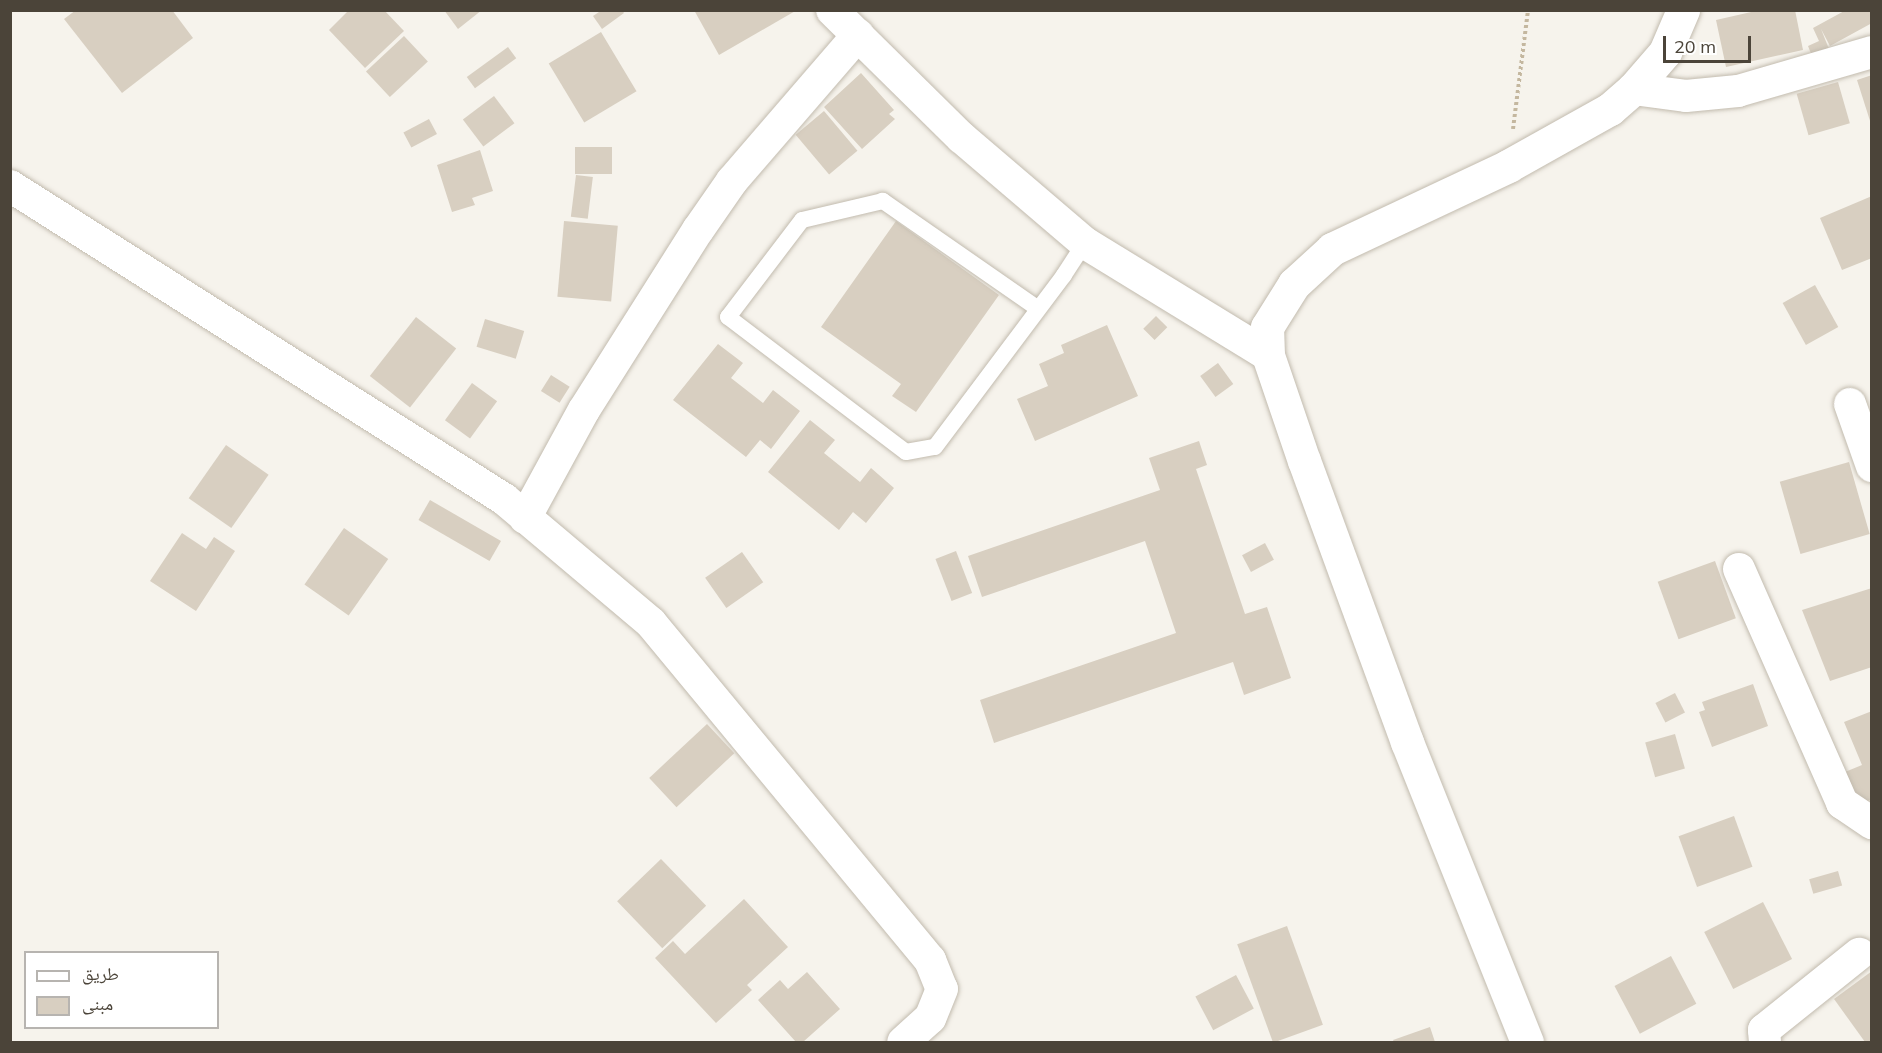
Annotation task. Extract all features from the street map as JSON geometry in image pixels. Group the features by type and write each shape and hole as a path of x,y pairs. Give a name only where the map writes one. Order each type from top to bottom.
{"street":[{"path":"832,10 962,138 1085,243 1268,356"},
{"path":"1527,1042 1407,742 1268,356 1267,327 1280,301 1309,268 1332,249 1508,166 1610,109 1633,89 1665,52 1683,10"},
{"path":"525,518 584,410 698,230 732,181 858,35"},
{"path":"1633,89 1686,96 1738,91 1872,52"},
{"path":"10,186 504,499 651,623 930,960 942,989 930,1018 903,1042"},
{"path":"1850,404 1872,466"},
{"path":"1739,569 1842,803 1872,823"},
{"path":"1765,1042 1764,1030 1859,954"}],"lane":[{"path":"1037,308 883,201 802,220 728,317 906,452 935,447 1085,243"}],"path":[{"path":"1508,166 1528,10"}],"building":[{"path":"76,10 172,10 193,38 122,93 64,19"},
{"path":"349,10 384,10 404,31 365,68 329,30"},
{"path":"444,10 482,10 458,29"},
{"path":"602,10 622,10 624,13 602,29 593,16"},
{"path":"694,10 797,10 719,55"},
{"path":"1760,10 1795,10 1803,50 1726,67 1716,20"},
{"path":"1846,10 1872,10 1872,23 1830,46 1821,29 1829,49 1812,56 1808,46 1819,41 1813,28"},
{"path":"601,32 637,91 584,123 549,63"},
{"path":"404,36 428,62 390,97 366,71"},
{"path":"508,47 516,58 475,88 467,77"},
{"path":"861,73 894,110 889,114 895,119 862,149 824,107"},
{"path":"1872,75 1872,123 1871,124 1857,80"},
{"path":"1838,82 1850,123 1809,135 1797,94"},
{"path":"494,96 514,123 483,147 463,119"},
{"path":"824,111 857,151 829,175 796,135"},
{"path":"429,119 437,134 411,148 403,133"},
{"path":"575,147 612,147 612,174 575,174"},
{"path":"480,150 493,191 472,198 475,205 452,212 437,165"},
{"path":"576,175 593,177 588,219 571,217"},
{"path":"1872,196 1872,258 1842,270 1820,218"},
{"path":"564,221 618,226 611,301 557,297"},
{"path":"896,221 999,295 916,412 892,396 901,384 821,327"},
{"path":"1815,285 1838,327 1806,345 1783,303"},
{"path":"1156,316 1167,327 1155,340 1143,329"},
{"path":"416,317 456,348 410,407 370,376"},
{"path":"485,319 524,331 516,359 477,347"},
{"path":"1107,325 1138,396 1035,441 1017,399 1048,386 1039,364 1064,353 1061,345"},
{"path":"718,344 743,363 731,378 763,403 773,390 800,411 771,449 760,440 746,457 673,400"},
{"path":"1218,363 1233,384 1215,397 1200,376"},
{"path":"551,375 570,387 560,403 541,391"},
{"path":"472,383 497,401 470,438 445,420"},
{"path":"810,420 835,440 824,453 860,482 871,468 894,488 866,523 853,512 839,530 768,472"},
{"path":"1199,441 1207,465 1196,469 1245,614 1267,607 1291,678 1244,695 1233,662 994,743 980,700 1176,633 1145,541 982,597 968,556 1160,490 1149,458"},
{"path":"226,445 269,475 231,528 189,498"},
{"path":"1849,462 1870,534 1800,554 1780,482"},
{"path":"430,500 501,541 490,561 419,520"},
{"path":"344,528 388,559 349,615 304,585"},
{"path":"182,533 206,549 214,537 235,551 196,611 150,581"},
{"path":"1265,543 1274,560 1251,572 1242,555"},
{"path":"956,551 972,593 952,601 935,559"},
{"path":"742,552 763,582 726,608 705,578"},
{"path":"1715,561 1736,618 1679,639 1658,582"},
{"path":"1872,588 1872,667 1830,681 1802,610"},
{"path":"1753,684 1768,726 1712,747 1699,712 1705,710 1702,702"},
{"path":"1675,693 1685,713 1665,723 1655,703"},
{"path":"1872,711 1872,799 1854,807 1840,774 1862,765 1844,722"},
{"path":"707,724 734,753 677,807 649,778"},
{"path":"1675,734 1685,769 1655,777 1645,743"},
{"path":"1734,816 1752,867 1697,887 1679,836"},
{"path":"661,859 706,906 662,948 617,901"},
{"path":"1838,871 1842,885 1813,894 1809,879"},
{"path":"744,899 788,947 747,985 752,990 716,1023 655,958 673,941 685,954"},
{"path":"1763,902 1792,959 1733,989 1704,932"},
{"path":"1287,926 1323,1025 1273,1042 1237,944"},
{"path":"1671,956 1696,1004 1640,1034 1614,986"},
{"path":"1872,971 1872,1042 1865,1042 1834,999"},
{"path":"807,972 840,1009 803,1042 796,1042 758,1000 780,980 788,989"},
{"path":"1236,975 1254,1009 1213,1030 1195,997"},
{"path":"1430,1027 1435,1042 1394,1042 1393,1040"}]}
